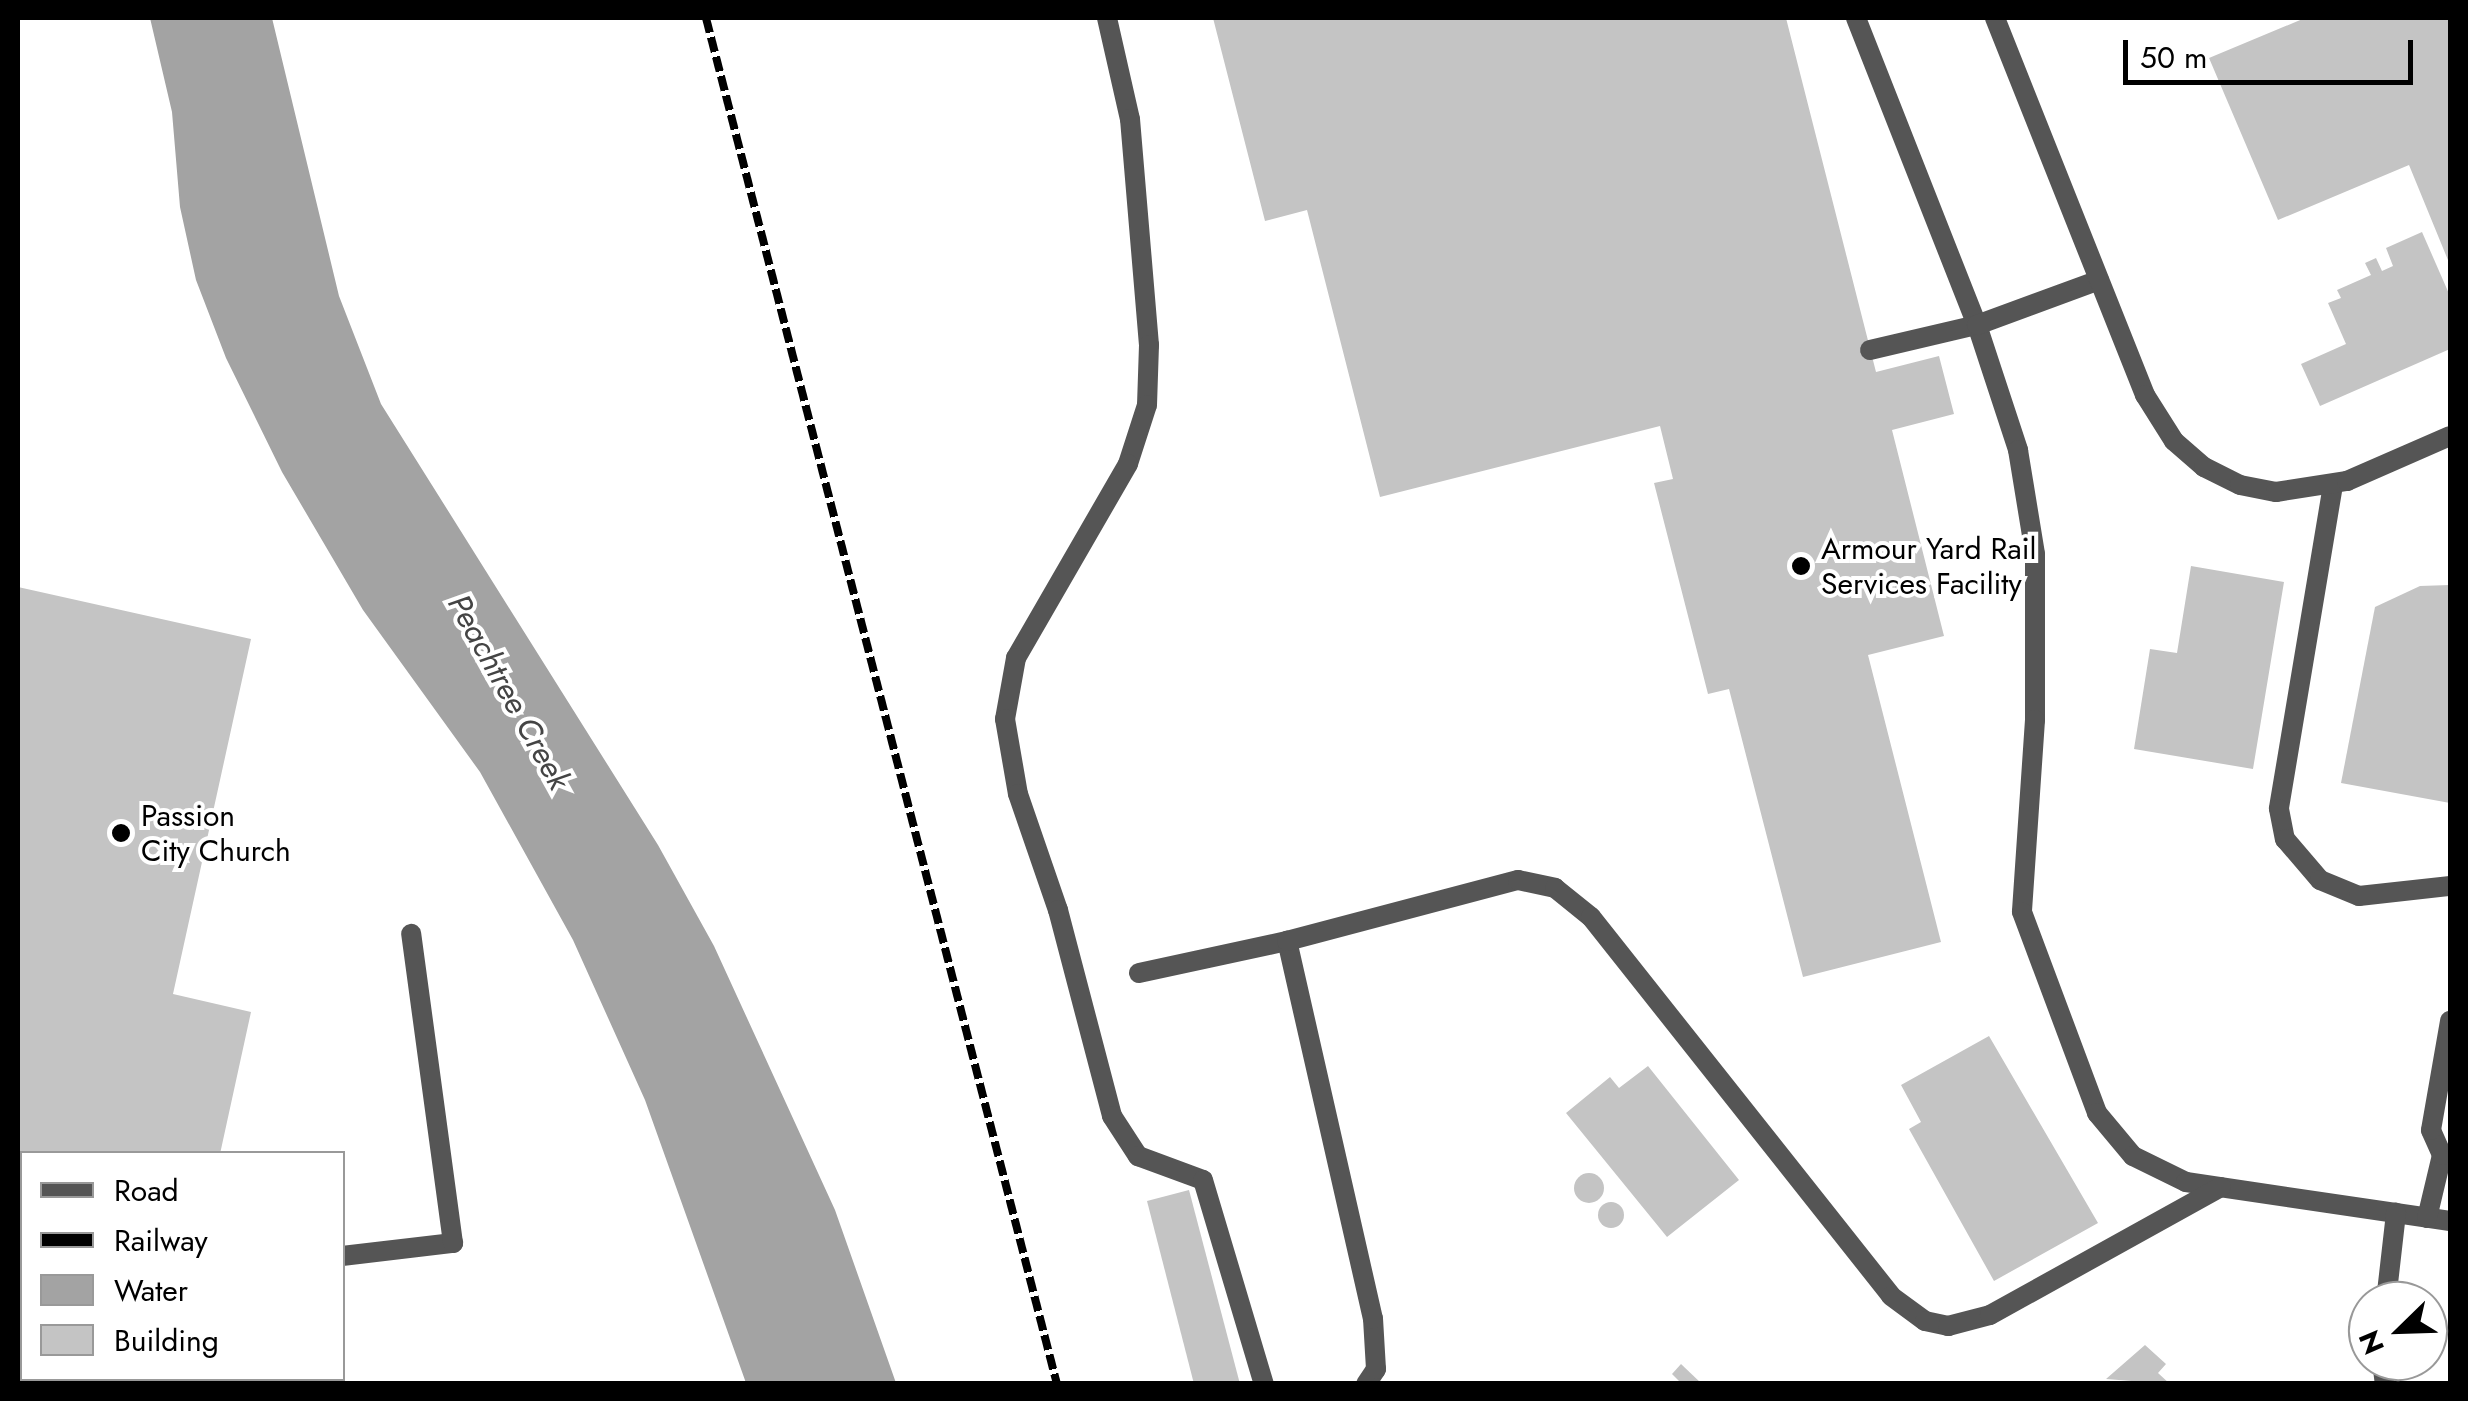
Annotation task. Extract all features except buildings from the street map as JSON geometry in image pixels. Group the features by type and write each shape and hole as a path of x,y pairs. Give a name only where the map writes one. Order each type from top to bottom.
{"street":[{"path":"1107,18 1130,119 1150,344 1148,406 1128,464 1016,658 1005,719 1018,794 1058,910 1112,1116 1138,1156 1204,1180 1264,1384"},
{"path":"1856,18 1977,326 2018,450 2034,554 2034,720 2022,912 2097,1112 2133,1156 2186,1182 2450,1221"},
{"path":"1995,18 2145,396 2188,454 2240,485 2276,492 2333,484 2450,436"},
{"path":"1870,350 1977,326 2099,280"},
{"path":"2333,484 2279,809 2285,840 2320,880 2358,896 2450,886"},
{"path":"1139,973 1287,942 1518,880 1554,888 1591,917 1891,1296 1925,1321 1948,1326 1990,1315 2221,1188"},
{"path":"345,1256 453,1243 411,934"},
{"path":"1287,942 1372,1319 1376,1369 1366,1384"},
{"path":"2427,1218 2446,1159 2431,1130 2450,1021"},
{"path":"2388,1281 2396,1214"}],"water":[{"name":"Peachtree Creek","path":"150,18 272,18 339,296 381,404 658,845 714,946 835,1210 896,1383 746,1383 645,1100 573,940 480,772 363,610 282,472 226,358 196,280 180,207 172,112"}],"railway":[{"path":"706,18 1057,1384"},
{"path":"132,1381 144,1384"},
{"path":"310,1381 322,1384"}],"place":[{"name":"Armour Yard Rail Services Facility","path":"1801,566"},
{"name":"Passion City Church","path":"121,833"}]}
